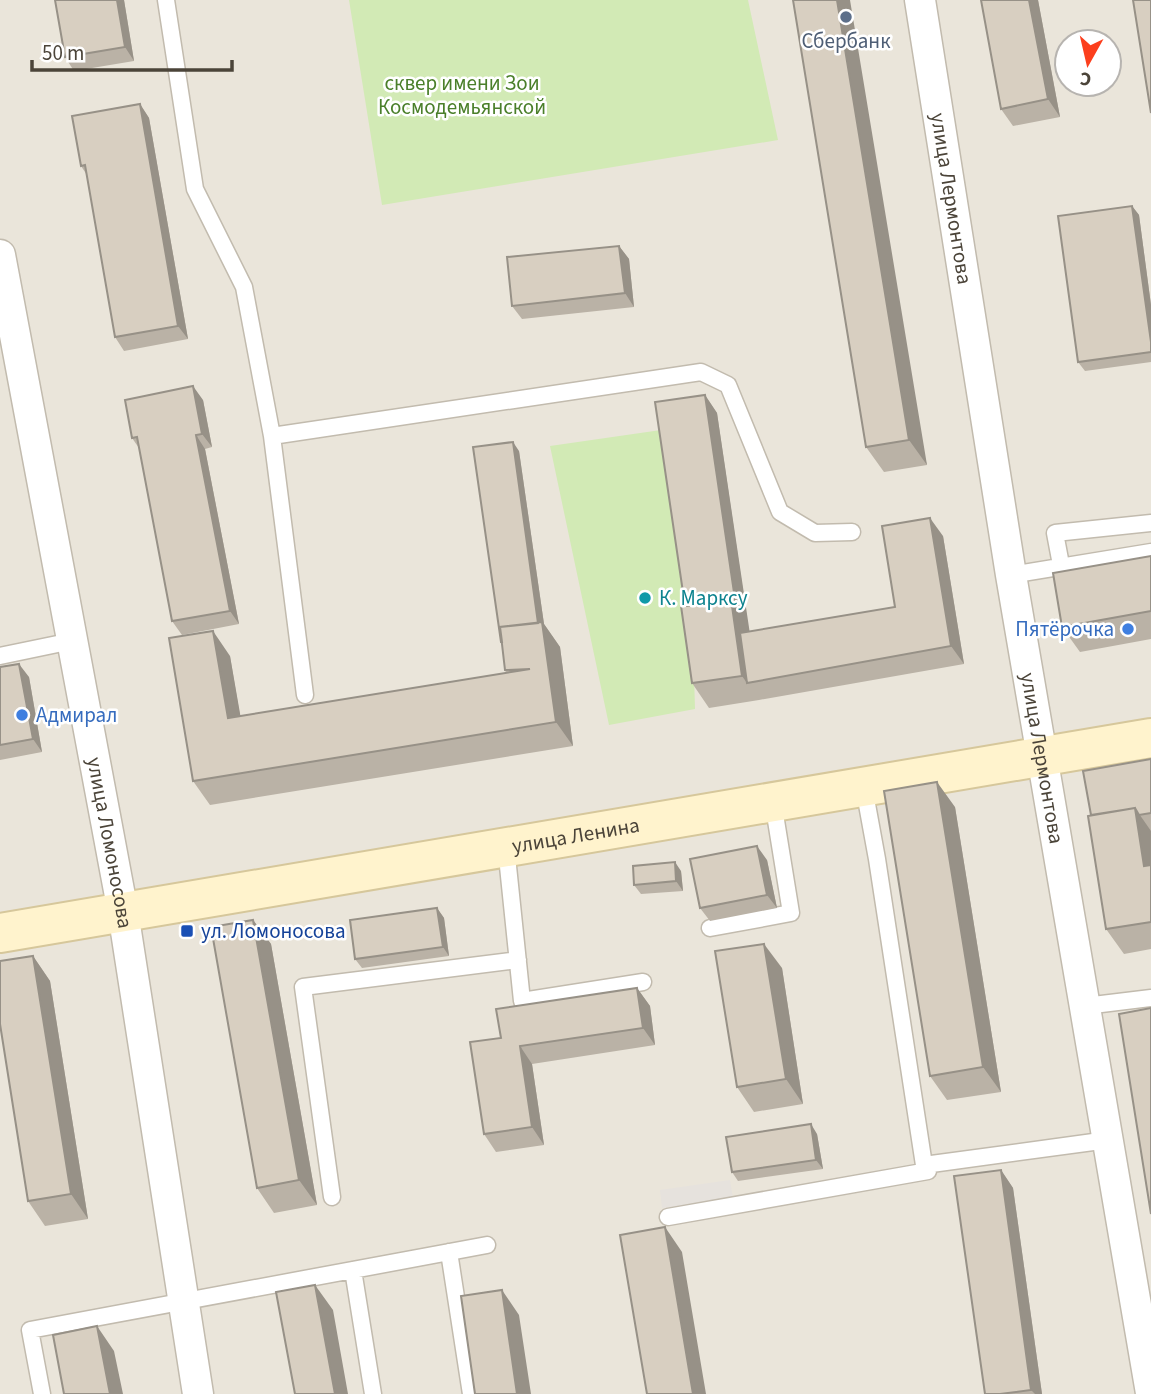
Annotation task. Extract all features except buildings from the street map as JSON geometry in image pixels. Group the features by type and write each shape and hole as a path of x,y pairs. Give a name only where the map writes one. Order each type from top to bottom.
{"main road":[{"name":"улица Ленина","path":"0,933 1151,738"}],"street":[{"name":"улица Лермонтова","path":"920,0 1011,575 1151,1392"},
{"name":"улица Ломоносова","path":"0,255 123,912 198,1394"}],"lane":[{"path":"166,0 195,189 244,287 272,436 305,695"},
{"path":"272,436 701,372 728,385 780,512 814,533 852,532"},
{"path":"1090,581 1065,586 1055,533 1151,523"},
{"path":"1011,575 1151,552"},
{"path":"0,656 72,641"},
{"path":"668,1217 928,1171 923,1165 864,788"},
{"path":"710,928 791,913 773,802"},
{"path":"506,847 522,1001 643,982"},
{"path":"332,1196 303,987 518,960"},
{"path":"1085,1006 1151,998"},
{"path":"923,1165 1108,1140"},
{"path":"42,1394 30,1330 487,1245"},
{"path":"449,1252 471,1394"},
{"path":"353,1270 373,1394"}],"shaded area":[{"path":"0,0 1151,0 1151,1394 0,1394"},
{"path":"730,1180 733,1198 662,1208 660,1190"}],"green space":[{"name":"сквер имени Зои Космодемьянской","path":"349,0 748,0 778,140 382,205"},
{"path":"661,430 693,639 695,709 609,725 550,446"}],"place":[{"name":"Сбербанк","path":"846,17"},
{"name":"К. Марксу","path":"645,598"},
{"name":"Пятёрочка","path":"1128,629"},
{"name":"Адмирал","path":"22,715"},
{"name":"ул. Ломоносова","path":"187,931"}]}
